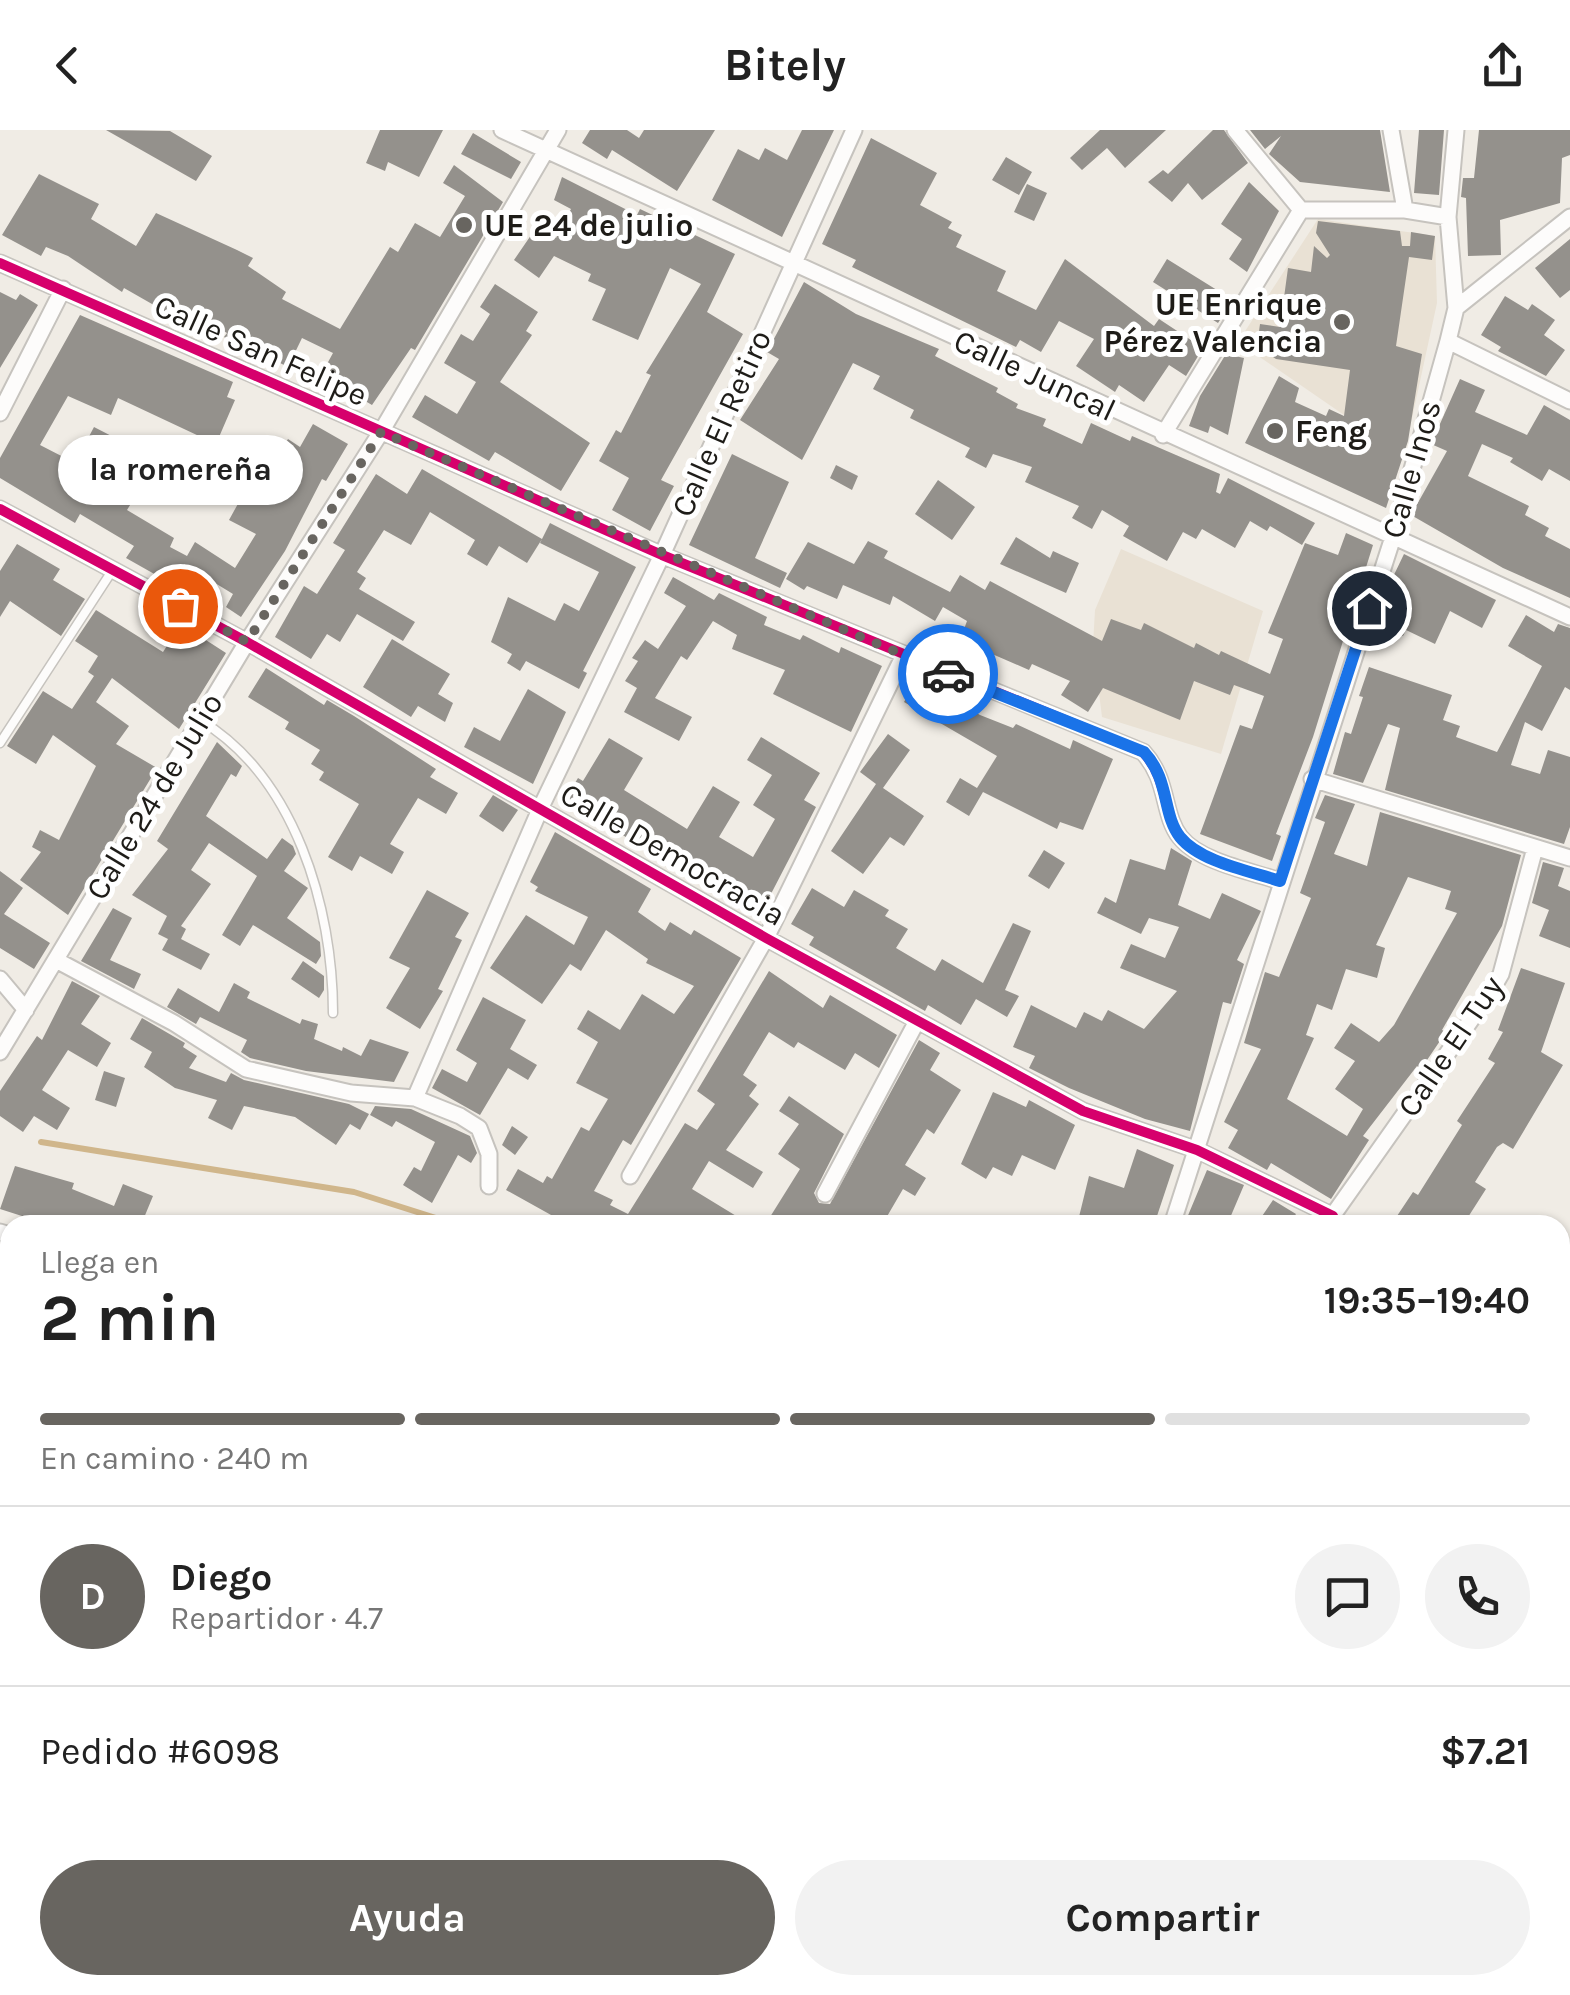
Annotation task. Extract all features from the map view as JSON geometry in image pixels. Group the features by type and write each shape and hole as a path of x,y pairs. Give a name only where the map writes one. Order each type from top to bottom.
{"street":[{"name":"Calle Juncal","path":"502,130 1162,435 1570,617"},
{"name":"Calle 24 de Julio","path":"0,1052 247,642 381,432 558,130"},
{"name":"Calle El Retiro","path":"415,1098 540,807 662,554 854,130"},
{"path":"1234,130 1300,210"},
{"path":"1391,130 1406,210"},
{"name":"Calle Inos","path":"1175,1215 1392,536 1448,341 1456,308 1448,217 1456,130"},
{"path":"1300,210 1406,210 1448,217"},
{"path":"1162,435 1300,210"},
{"path":"1456,308 1570,216"},
{"name":"Calle San Felipe","path":"0,263 903,658 1144,752 1159,769 1180,837 1210,857 1280,881"},
{"path":"0,413 64,289"},
{"path":"1448,341 1570,401"},
{"name":"Calle Democracia","path":"0,510 247,642 766,938 1083,1111 1197,1150 1320,1215"},
{"path":"630,1176 766,938 903,658"},
{"path":"1312,779 1570,858"},
{"name":"Calle El Tuy","path":"1333,1215 1490,994 1500,974 1535,848"},
{"path":"56,960 161,1016 246,1068 351,1093 415,1098 479,1128 489,1154 489,1186"},
{"path":"0,979 26,1010"},
{"path":"824,1194 916,1021"}],"lane":[{"path":"0,743 112,571"},
{"path":"200,720 250,758 302,847 333,971 332,1012"}],"shaded area":[{"name":"UE Enrique Pérez Valencia","path":"1318,219 1435,236 1437,303 1409,432 1344,415 1238,342"},
{"path":"1121,549 1263,611 1221,754 1102,717 1093,645 1095,610"}],"building":[{"path":"106,130 170,131 212,156 196,181"},
{"path":"380,130 443,130 419,177 388,162 385,171 366,163"},
{"path":"590,130 627,130 639,138 644,130 715,130 677,191 612,150 607,159 582,143"},
{"path":"802,130 834,130 782,237 712,200 738,149 759,160 765,148 787,160"},
{"path":"1100,130 1166,130 1125,168 1107,148 1082,170 1070,158"},
{"path":"1213,130 1224,130 1248,163 1202,200 1188,183 1172,202 1148,182 1163,170 1168,174"},
{"path":"1250,130 1380,130 1390,192 1300,182 1269,154 1281,136 1265,149"},
{"path":"1419,130 1444,130 1439,195 1414,193"},
{"path":"1479,130 1570,130 1570,155 1562,158 1560,203 1500,220 1501,255 1468,256 1466,198 1461,197 1463,178 1474,178"},
{"path":"473,133 521,162 511,179 461,154"},
{"path":"871,138 937,173 920,205 952,222 948,228 962,235 956,247 1006,271 997,291 1036,310 1065,259 1154,326 1159,319 1203,348 1186,376 1169,365 1144,402 1119,385 1115,392 1076,366 1094,339 1059,321 1041,352 1020,340 1016,347 852,267 856,260 822,244"},
{"path":"1006,157 1032,172 1019,195 992,180"},
{"path":"454,165 503,202 415,350 411,348 372,405 321,375 333,353 302,338 288,367 248,347 245,351 224,337 227,333 179,305 173,316 124,288 122,292 68,256 46,247 41,256 2,235 39,174 99,204 91,219 136,246 156,213 253,258 248,266 286,292 282,299 340,329 390,247 398,252 415,223 440,237 465,196 443,183"},
{"path":"562,177 637,215 640,209 735,254 707,312 743,334 661,480 674,486 650,531 612,510 629,478 599,461 616,430 621,433 651,375 646,373 701,284 670,268 638,340 592,320 606,289 588,281 591,274 554,256 539,278 514,260 538,225 556,238 571,209 554,200"},
{"path":"1249,182 1279,211 1247,272 1229,259 1242,239 1221,224"},
{"path":"1027,184 1047,193 1034,221 1014,212"},
{"name":"UE Enrique Pérez Valencia","path":"1318,221 1400,231 1402,246 1410,246 1411,232 1435,236 1432,260 1409,257 1396,346 1422,354 1408,441 1386,508 1245,443 1279,376 1299,388 1295,402 1326,416 1329,409 1344,416 1350,370 1276,359 1257,346 1260,324 1280,327 1288,268 1311,272 1314,246 1327,258 1330,255 1316,233"},
{"path":"1570,239 1570,290 1560,298 1535,268"},
{"path":"1167,259 1233,300 1218,323 1153,282"},
{"path":"804,282 856,314 939,349 935,356 998,388 996,392 1018,404 1016,408 1046,419 1043,426 1082,444 1091,423 1130,441 1132,436 1220,474 1216,492 1220,494 1228,478 1315,523 1302,545 1270,526 1267,531 1250,521 1235,548 1202,529 1196,539 1183,532 1167,561 1123,536 1129,526 1102,510 1092,529 1072,518 1079,506 1025,482 1032,467 993,454 986,468 965,457 970,448 910,418 914,410 873,389 880,376 853,363 802,460 740,420 779,359 767,352"},
{"path":"495,284 538,312 526,331 532,335 500,382 590,443 561,491 495,452 489,461 412,417 425,395 457,414 476,382 444,363 461,334 473,341 490,314 480,307"},
{"path":"0,292 16,300 20,294 38,305 0,368"},
{"path":"1505,296 1528,310 1532,304 1555,320 1544,335 1565,350 1546,376 1498,351 1501,347 1481,335"},
{"path":"80,315 233,382 227,397 235,400 216,444 118,398 111,415 68,396 40,445 75,463 94,427 127,444 111,476 138,492 127,510 174,538 170,547 187,556 195,542 235,568 256,534 229,520 245,491 229,482 240,461 266,475 288,439 300,447 313,424 348,444 326,481 322,479 285,551 241,617 226,607 233,594 184,564 172,584 126,558 134,546 80,514 75,523 0,478 0,458"},
{"path":"1226,354 1244,358 1228,435 1210,426 1208,433 1189,426 1200,396"},
{"path":"1460,379 1485,390 1475,412 1527,435 1544,405 1570,420 1570,481 1549,469 1542,481 1510,462 1513,458 1482,444 1468,476 1529,506 1525,515 1549,528 1545,536 1570,549 1570,598 1503,568 1411,515 1447,451 1431,444"},
{"path":"732,454 789,482 755,558 787,573 780,588 689,545"},
{"path":"836,465 858,476 852,490 830,478"},
{"path":"422,469 542,539 527,563 499,546 487,566 467,554 475,540 430,512 411,545 384,530 357,572 366,578 359,589 415,622 403,641 357,614 340,642 327,634 311,659 275,637 304,586 317,594 345,550 333,543 376,474 407,494"},
{"path":"938,480 975,507 952,540 915,514"},
{"path":"550,523 636,567 583,671 587,673 579,689 526,661 520,671 507,663 512,654 491,642 508,597 555,621 564,603 579,611 599,572 540,543"},
{"path":"1346,533 1373,545 1313,737 1276,834 1281,836 1272,861 1200,834 1240,725 1252,729 1264,696 1234,685 1230,695 1194,681 1180,720 1103,688 1088,712 1061,695 1070,681 1032,664 1029,670 960,640 967,621 943,607 935,621 893,596 890,605 843,585 837,599 807,586 804,590 786,579 808,542 854,564 868,541 888,551 884,558 950,592 960,575 985,590 990,581 1102,641 1111,619 1141,630 1144,623 1194,648 1196,643 1219,655 1221,651 1270,674 1283,639 1268,633 1305,543 1338,555"},
{"path":"1016,537 1050,558 1053,551 1079,563 1066,593 1000,564"},
{"path":"17,544 60,569 53,580 85,599 61,636 10,601 0,617 0,571"},
{"path":"1404,554 1496,600 1482,628 1450,611 1435,644 1406,630 1403,636 1378,624 1397,582 1392,579"},
{"path":"673,577 714,600 719,593 767,617 764,625 800,640 803,635 839,653 841,647 882,666 851,732 773,694 785,670 732,649 737,635 713,621 687,660 681,656 655,698 692,717 679,741 624,712 637,688 625,681 638,661 632,658 645,640 658,649 686,606 664,593"},
{"path":"96,610 163,652 181,624 226,653 179,729 112,678 96,702 129,726 116,744 157,768 68,915 20,880 41,852 32,847 40,830 59,840 96,766 53,735 36,764 7,746 43,691 72,709 94,676 88,672 98,656 75,641"},
{"path":"1526,615 1554,632 1558,624 1570,628 1570,690 1565,687 1542,731 1525,722 1511,765 1540,774 1548,750 1570,757 1570,827 1564,844 1385,790 1400,728 1388,724 1363,783 1333,774 1345,732 1351,734 1369,667 1452,695 1443,720 1460,726 1456,737 1497,752 1542,666 1508,646"},
{"path":"392,639 450,674 438,694 453,703 445,722 418,706 411,717 363,687"},
{"path":"266,668 324,705 327,700 354,716 436,769 430,777 458,793 446,814 418,798 390,844 404,852 392,874 360,856 352,871 328,857 359,804 319,780 324,772 311,764 320,750 285,729 289,722 248,697"},
{"path":"918,678 980,715 1013,728 1016,724 1070,749 1073,740 1113,759 1083,830 1060,822 1057,829 983,792 969,816 946,802 960,778 977,788 997,756 904,702"},
{"path":"528,689 566,712 533,784 464,747 474,727 500,741"},
{"path":"888,734 910,750 883,788 924,816 904,846 890,837 863,874 831,851 876,784 860,772"},
{"path":"761,737 820,773 804,800 816,807 760,915 564,801 578,778 583,781 609,738 643,758 624,790 687,829 713,786 740,802 719,837 753,857 775,819 753,805 772,775 747,760"},
{"path":"217,742 242,766 236,777 231,774 206,816 267,859 282,838 293,846 296,854 284,871 308,888 287,918 320,942 321,956 316,964 253,925 240,946 222,935 257,876 209,843 191,870 211,884 181,926 186,929 181,939 210,954 201,970 162,950 168,939 158,934 167,916 132,895 168,849 157,841"},
{"path":"493,795 518,810 503,832 479,816"},
{"path":"1325,795 1355,804 1334,854 1367,866 1380,812 1521,855 1502,926 1442,1030 1446,1032 1421,1069 1417,1066 1363,1136 1369,1140 1331,1199 1271,1163 1267,1170 1228,1148 1238,1130 1224,1122 1261,1049 1244,1043 1265,972 1279,977 1311,898 1300,893 1325,822 1315,818","holes":["1408,877 1451,891 1445,909 1457,913 1394,1025 1379,1042 1351,1023 1334,1048 1355,1061 1335,1089 1363,1109 1347,1136 1287,1099 1314,1038 1306,1035 1317,1004 1332,1010 1346,969 1377,978 1385,948 1376,945"]},
{"path":"555,832 651,889 638,912 665,931 670,922 691,935 694,930 741,958 631,1145 623,1140 594,1191 613,1200 610,1205 628,1214 685,1123 697,1130 715,1104 697,1091 769,971 823,1008 830,995 897,1035 879,1068 855,1053 845,1070 798,1042 794,1048 769,1032 743,1075 757,1085 749,1096 759,1104 726,1150 763,1172 753,1188 709,1161 692,1189 735,1215 551,1215 506,1190 518,1169 543,1183 547,1176 552,1179 581,1127 589,1131 608,1099 576,1083 598,1042 577,1029 588,1010 620,1030 642,994 674,1014 694,986 646,963 648,959 606,930 581,971 570,964 542,1004 490,968 526,915 574,945 588,917 535,891 538,887 530,882"},
{"path":"1171,848 1192,861 1178,905 1210,919 1222,893 1261,911 1237,960 1244,964 1231,1004 1223,1002 1190,1131 1145,1119 1069,1088 1029,1068 1035,1056 1013,1047 1031,1005 1076,1028 1084,1012 1102,1021 1108,1010 1144,1029 1177,991 1120,968 1131,944 1165,958 1179,927 1149,918 1141,934 1097,913 1105,897 1116,903 1130,859 1165,870"},
{"path":"1044,850 1065,863 1049,889 1028,876"},
{"path":"1543,862 1564,868 1558,886 1570,891 1570,948 1539,936 1549,910 1532,903"},
{"path":"0,871 23,888 4,914 50,943 34,969 0,948"},
{"path":"812,888 844,907 854,890 889,910 885,916 908,929 896,948 935,971 942,959 983,983 1013,923 1031,931 1005,990 1019,996 1007,1017 976,999 961,1025 928,1005 925,1011 809,945 814,937 791,924"},
{"path":"427,890 469,913 455,937 462,940 438,989 443,991 420,1029 386,1008 410,968 389,958"},
{"path":"113,908 132,918 110,960 141,974 134,989 81,961"},
{"path":"303,961 324,976 324,990 319,998 291,979"},
{"path":"1521,968 1565,983 1541,1052 1563,1065 1513,1149 1503,1143 1497,1147 1475,1182 1486,1189 1469,1215 1398,1215 1413,1192 1418,1195 1462,1125 1457,1121 1495,1063 1488,1059 1503,1032 1498,1030"},
{"path":"72,981 100,996 81,1024 111,1043 97,1067 68,1050 42,1090 70,1108 57,1130 34,1116 23,1132 0,1116 0,1091 37,1036 42,1040"},
{"path":"234,983 250,992 247,998 300,1024 302,1019 318,1024 314,1039 342,1051 343,1047 361,1056 370,1039 409,1052 394,1082 306,1071 250,1058 241,1052 247,1040 200,1017 196,1024 167,1007 178,988 219,1012"},
{"path":"483,997 526,1020 510,1049 537,1065 528,1080 508,1068 480,1115 432,1088 442,1069 467,1082 477,1063 456,1050"},
{"path":"142,1018 185,1043 183,1047 197,1056 189,1068 226,1082 231,1073 244,1080 349,1104 369,1114 360,1130 350,1124 336,1145 295,1117 244,1106 232,1130 208,1118 217,1100 175,1088 144,1067 152,1052 130,1039"},
{"path":"919,1040 940,1053 930,1070 961,1090 934,1134 927,1129 905,1165 926,1178 915,1196 903,1189 888,1215 771,1215 800,1169 778,1154 799,1124 779,1111 789,1096 844,1134 814,1193 819,1203 830,1204"},
{"path":"104,1071 125,1078 116,1107 95,1100"},
{"path":"993,1092 1026,1107 1029,1100 1075,1125 1055,1170 1022,1155 1012,1176 993,1167 986,1179 961,1164"},
{"path":"375,1106 411,1109 470,1136 477,1153 471,1163 458,1155 432,1203 403,1185 414,1167 421,1171 435,1142 396,1121 392,1127 370,1115"},
{"path":"512,1126 528,1137 515,1155 502,1145"},
{"path":"1137,1149 1174,1165 1157,1215 1079,1215 1089,1176 1124,1188"},
{"path":"15,1166 74,1183 72,1189 114,1206 123,1184 153,1196 145,1215 19,1215 0,1209"},
{"path":"1207,1170 1244,1185 1231,1215 1188,1215"},
{"path":"1273,1200 1296,1214 1295,1215 1263,1215"}],"waterway":[{"path":"41,1142 354,1192 426,1215"}],"cycle path":[{"path":"0,263 662,555 1143,752 1157,774 1174,828 1189,846 1226,865 1280,881"},
{"path":"0,509 247,642 766,938 1083,1111 1197,1150 1331,1215"}],"way so far":[{"path":"180,606 247,642 381,432 948,674"}],"place":[{"name":"UE 24 de julio","path":"464,225"},
{"name":"UE Enrique Pérez Valencia","path":"1342,322"},
{"name":"Feng","path":"1275,431"},
{"name":"la romereña","path":"180,606"}],"route":[{"path":"948,674 1144,752 1159,769 1180,837 1210,857 1280,881 1369,608"}]}
